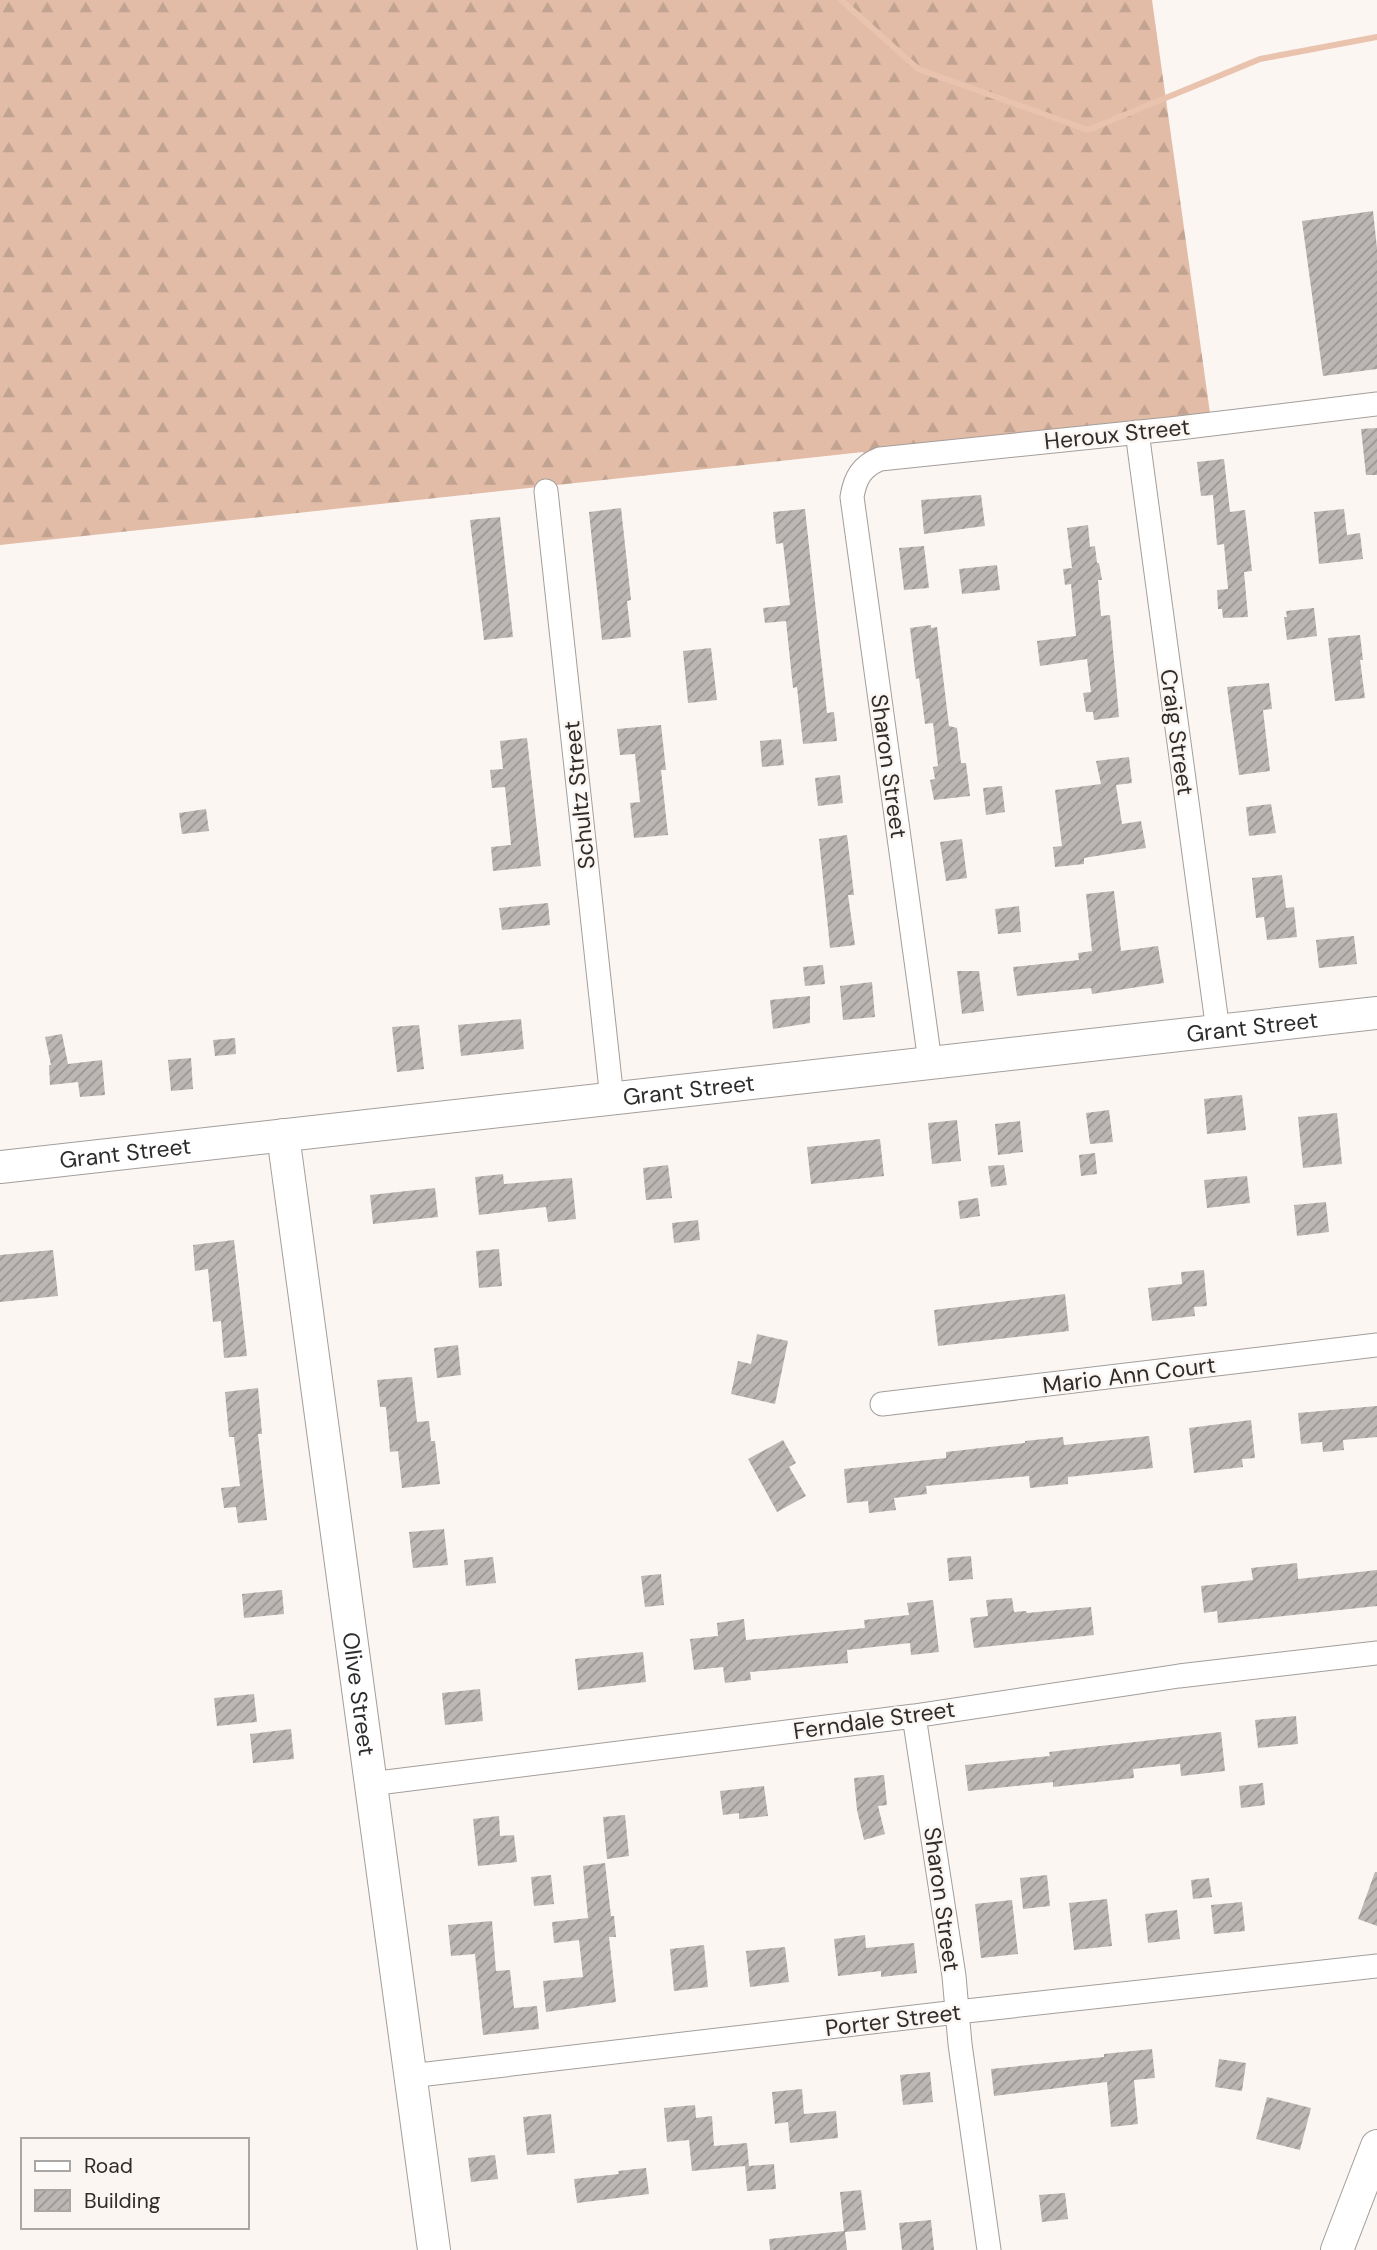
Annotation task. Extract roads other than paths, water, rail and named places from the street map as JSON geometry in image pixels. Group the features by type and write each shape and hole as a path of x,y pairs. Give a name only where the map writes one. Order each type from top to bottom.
{"street":[{"name":"Heroux Street","path":"861,472 880,459 1377,404"},
{"name":"Craig Street","path":"1137,432 1218,1031"},
{"name":"Sharon Street","path":"861,472 854,482 852,497 930,1062"},
{"name":"Schultz Street","path":"546,491 611,1099"},
{"name":"Grant Street","path":"0,1167 1377,1013"},
{"name":"Olive Street","path":"284,1135 434,2250"},
{"name":"Mario Ann Court","path":"882,1404 1377,1345"},
{"name":"Ferndale Street","path":"370,1784 914,1716 1179,1676 1377,1653"},
{"name":"Sharon Street","path":"914,1716 989,2250"},
{"name":"Porter Street","path":"410,2076 1377,1966"},
{"path":"1337,2250 1377,2146"}],"waterway":[{"path":"841,0 918,69 1088,130 1260,59 1377,37"}]}
